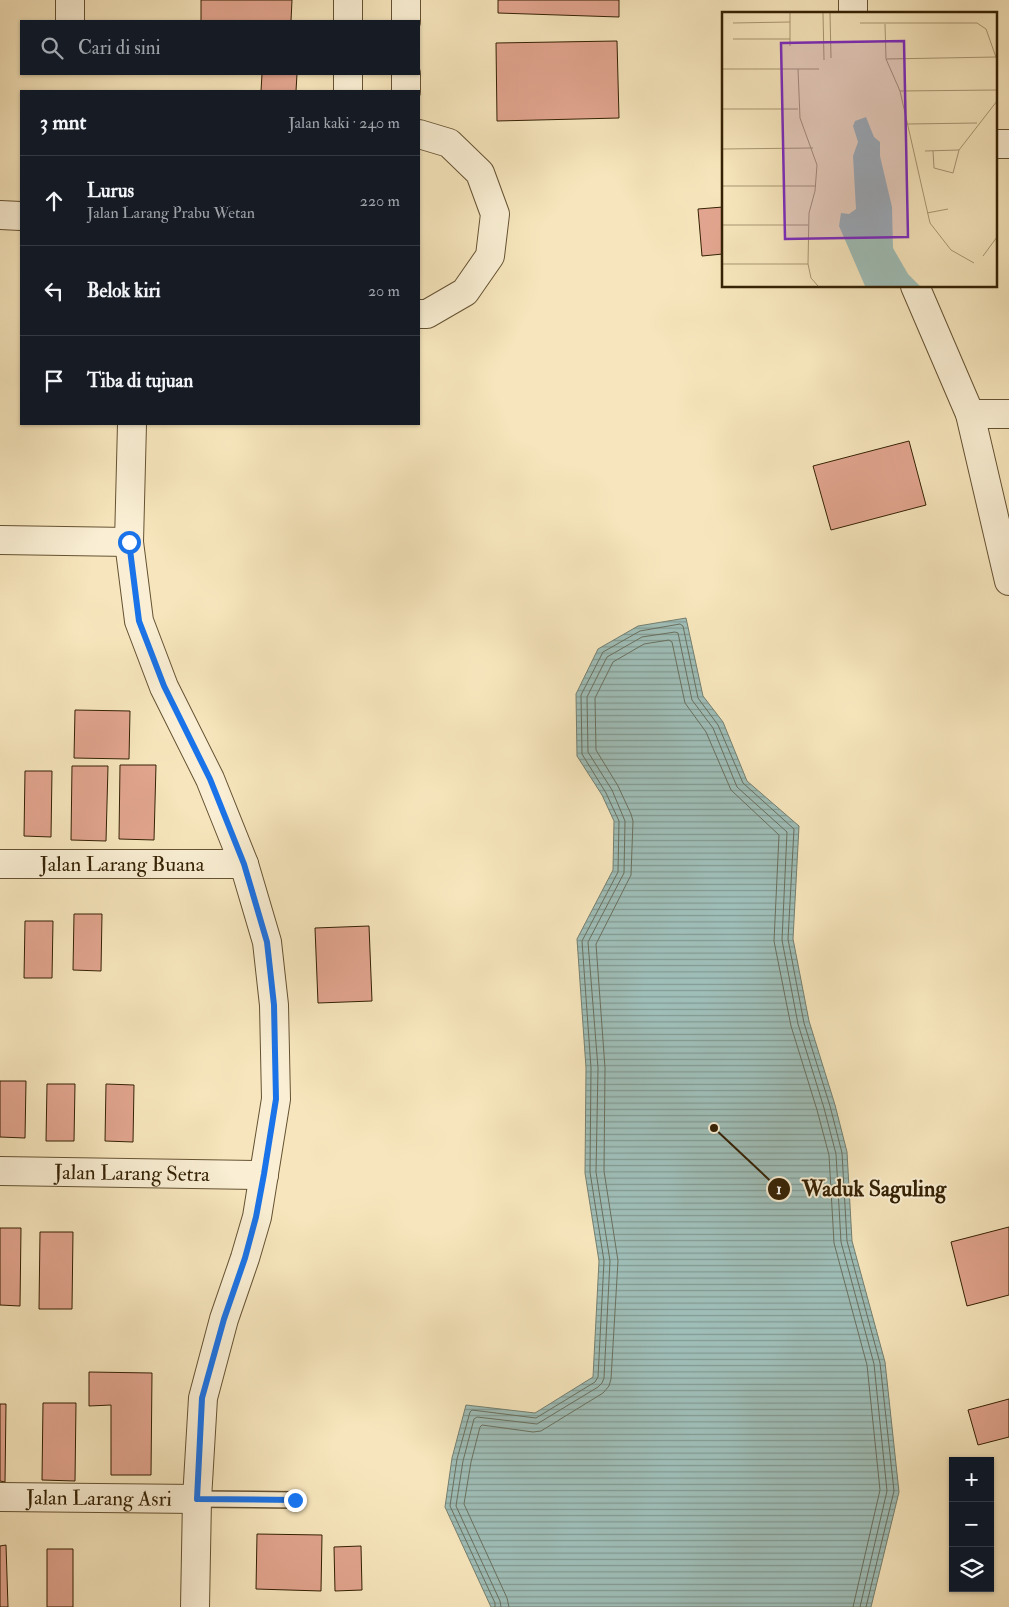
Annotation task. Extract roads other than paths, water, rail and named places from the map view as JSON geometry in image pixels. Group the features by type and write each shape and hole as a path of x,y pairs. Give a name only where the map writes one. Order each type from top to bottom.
{"street":[{"path":"70,0 70,20"},
{"path":"348,0 348,20"},
{"path":"406,0 406,20"},
{"path":"348,75 348,90"},
{"path":"406,75 406,90"},
{"path":"420,134 449,143 480,173 495,214 490,256 465,292 428,314 420,314"},
{"path":"996,144 1009,144"},
{"path":"0,215 20,216"},
{"path":"916,288 970,414 1009,581"},
{"path":"970,414 1009,414"},
{"path":"132,425 129,542 139,621 164,686 210,779 244,864 267,942 274,1005 276,1099 264,1174 256,1217 245,1258 224,1319 202,1398 197,1499 195,1607"},
{"path":"0,540 129,542"},
{"name":"Jalan Larang Buana","path":"0,864 244,864"},
{"name":"Jalan Larang Setra","path":"0,1171 264,1174"},
{"name":"Jalan Larang Asri","path":"0,1497 197,1499"}],"lane":[{"path":"197,1499 295,1500"}],"water":[{"path":"686,618 703,696 723,722 747,781 799,826 793,939 809,1021 835,1105 847,1152 852,1241 885,1362 899,1492 871,1607 491,1607 445,1507 452,1458 466,1405 535,1413 593,1377 599,1261 585,1173 586,1068 577,939 613,870 614,821 602,795 577,756 576,694 598,649 638,626"}],"place":[{"name":"Waduk Saguling","path":"714,1128"}]}
